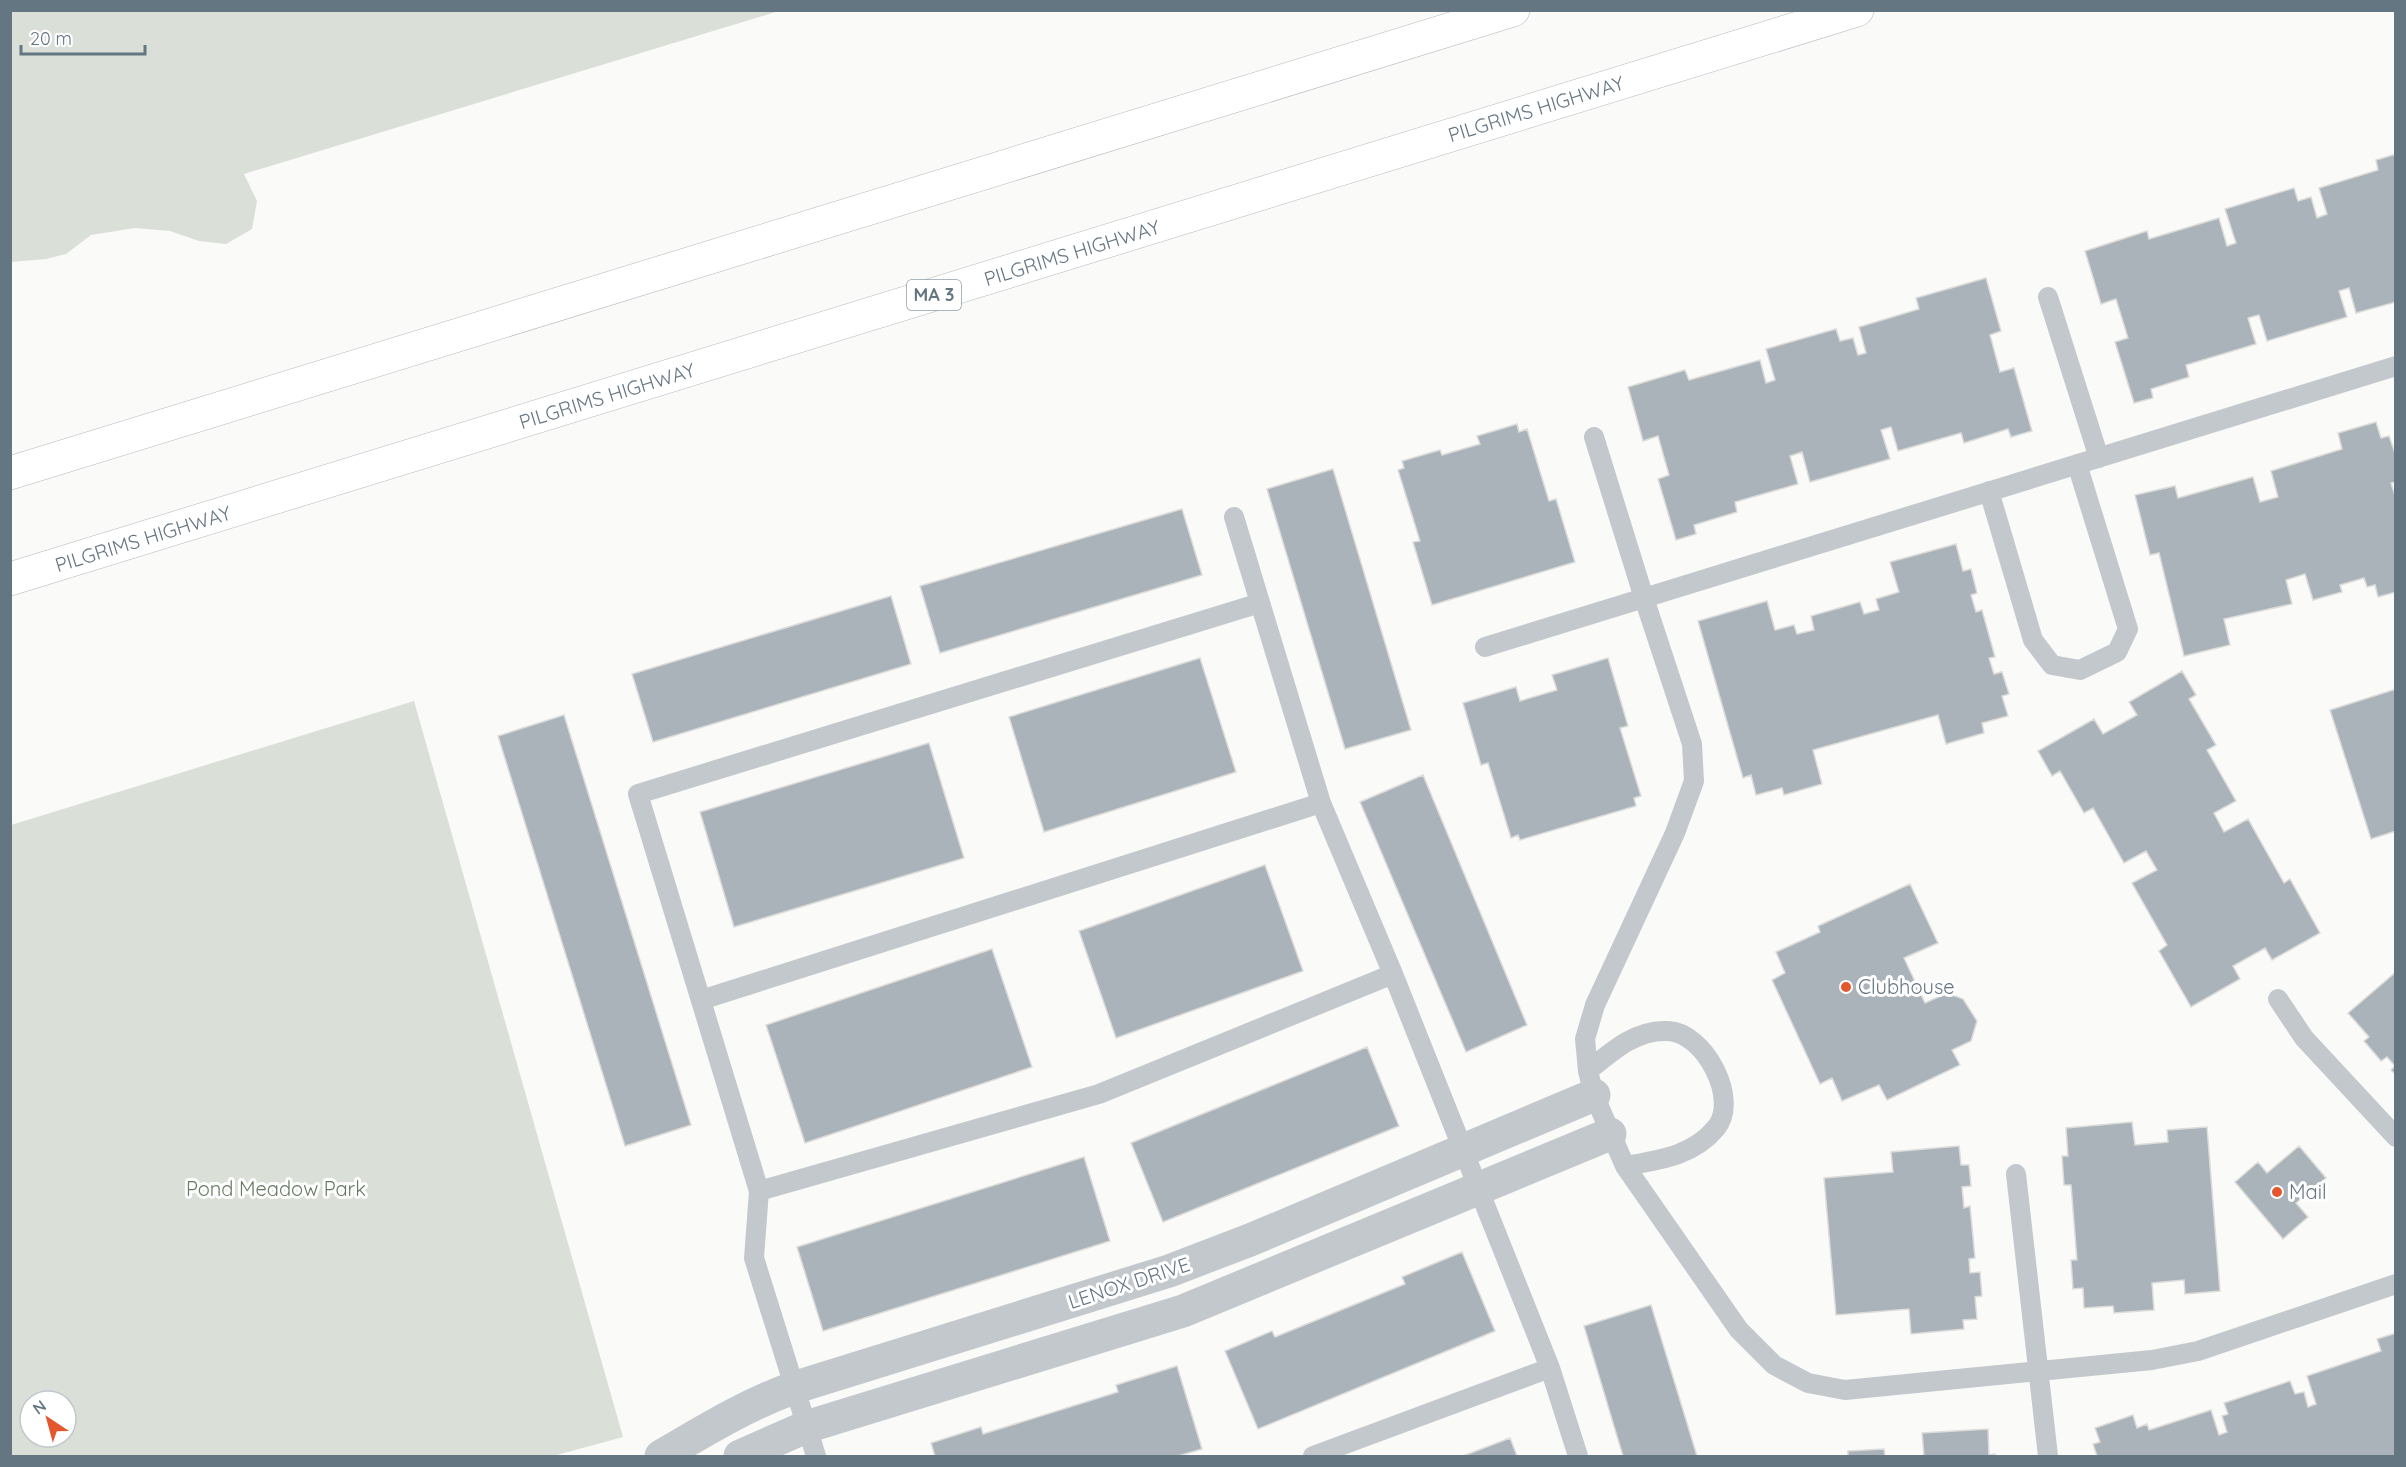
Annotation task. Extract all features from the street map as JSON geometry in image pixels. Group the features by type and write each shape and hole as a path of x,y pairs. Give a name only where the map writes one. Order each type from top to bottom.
{"highway":[{"path":"10,473 1513,10"},
{"name":"PILGRIMS HIGHWAY","path":"10,579 1857,10"}],"street":[{"name":"LENOX DRIVE","path":"661,1456 731,1414 793,1388 1169,1271 1463,1151 1591,1083"},
{"path":"740,1456 811,1442 1183,1311 1611,1134"}],"lane":[{"path":"2048,297 2099,458"},
{"path":"1485,647 2396,366"},
{"path":"1594,437 1692,744 1694,781 1676,833 1595,1005 1585,1039 1591,1083 1625,1166 1739,1330 1774,1365 1808,1383 1845,1390 2152,1360 2198,1351 2396,1284"},
{"path":"1989,491 2033,640 2052,665 2080,670 2117,652 2128,629 2077,464"},
{"path":"1233,517 1321,803 1393,974 1550,1368 1578,1456"},
{"path":"811,1442 754,1258 759,1191 638,794 1260,603"},
{"path":"701,1000 1321,803"},
{"path":"759,1191 1099,1094 1393,974"},
{"path":"2278,999 2304,1038 2396,1137"},
{"path":"1591,1083 1624,1042 1669,1030 1689,1037 1707,1055 1719,1078 1724,1104 1718,1126 1699,1144 1675,1157 1625,1166"},
{"path":"2016,1174 2048,1456"},
{"path":"1312,1456 1338,1452 1550,1368"}],"green space":[{"path":"10,11 779,11 244,174 257,201 252,229 226,244 199,241 170,231 135,228 91,235 66,254 46,259 11,262"},
{"name":"Pond Meadow Park","path":"414,701 623,1437 553,1456 11,1456 11,825"}],"building":[{"path":"2396,154 2396,302 2356,313 2349,288 2339,291 2347,317 2267,341 2259,315 2248,318 2256,344 2186,365 2189,377 2151,389 2153,398 2134,403 2115,342 2128,338 2116,299 2101,304 2085,251 2147,231 2149,239 2219,218 2227,246 2236,243 2225,209 2294,188 2298,201 2311,197 2317,218 2327,214 2319,188 2378,170 2376,160"},
{"path":"1986,278 2001,331 1990,335 2000,372 2014,368 2032,431 2011,437 2008,429 1964,443 1961,433 1898,451 1891,427 1881,430 1890,459 1810,482 1802,452 1790,456 1798,484 1735,502 1737,512 1694,525 1696,534 1676,540 1658,479 1669,475 1658,436 1643,441 1628,387 1685,370 1689,380 1760,360 1766,383 1775,380 1766,349 1836,329 1840,341 1853,338 1858,355 1866,353 1859,327 1919,309 1916,298"},
{"path":"2376,422 2381,438 2389,436 2396,456 2396,482 2391,483 2396,499 2396,592 2378,597 2375,585 2367,587 2364,578 2340,585 2342,592 2313,600 2305,574 2286,580 2292,604 2224,619 2230,645 2184,656 2159,553 2150,555 2135,495 2175,486 2178,498 2253,477 2260,502 2278,497 2271,471 2342,449 2338,433"},
{"path":"1517,424 1519,432 1527,429 1549,501 1556,499 1575,562 1432,605 1413,542 1420,541 1398,470 1404,468 1402,461 1440,450 1442,455 1480,444 1477,436"},
{"path":"1333,469 1411,730 1345,749 1267,489"},
{"path":"1182,509 1202,575 940,653 920,586"},
{"path":"1956,544 1963,571 1971,569 1977,593 1971,595 1976,612 1982,610 1995,657 1989,658 1994,674 2002,672 2009,694 2002,696 2008,716 1982,723 1984,733 1946,744 1938,715 1813,750 1822,784 1784,795 1782,788 1756,795 1751,775 1743,778 1698,621 1767,601 1775,630 1794,625 1797,634 1814,630 1811,616 1860,602 1864,614 1879,610 1876,599 1899,592 1890,562"},
{"path":"891,596 911,664 653,742 632,674"},
{"path":"1200,658 1236,772 1044,832 1009,717"},
{"path":"1608,658 1628,726 1620,728 1641,796 1634,798 1636,806 1520,840 1518,835 1511,838 1488,763 1481,765 1463,703 1516,687 1520,701 1557,690 1552,675"},
{"path":"2182,671 2196,695 2189,699 2216,745 2207,750 2236,801 2214,813 2224,832 2248,819 2284,883 2290,879 2320,933 2272,960 2265,948 2233,966 2240,979 2191,1007 2159,951 2167,945 2132,883 2157,870 2146,851 2124,863 2093,808 2084,813 2060,771 2052,776 2038,751 2094,719 2103,734 2137,715 2129,702"},
{"path":"2396,689 2396,831 2371,839 2330,710"},
{"path":"564,715 691,1125 625,1146 498,736"},
{"path":"929,743 964,858 734,927 700,812"},
{"path":"1423,775 1527,1025 1466,1052 1360,802"},
{"path":"1265,865 1303,971 1116,1038 1079,931"},
{"name":"Clubhouse","path":"1910,884 1938,943 1904,958 1925,1003 1947,993 1963,999 1977,1021 1971,1041 1952,1050 1960,1065 1887,1100 1879,1085 1842,1101 1832,1078 1820,1084 1772,980 1785,973 1776,952 1820,932 1818,926"},
{"path":"992,949 1032,1067 805,1143 766,1025"},
{"path":"2396,972 2396,1075 2391,1070 2395,1066 2387,1057 2381,1061 2364,1041 2369,1037 2348,1013"},
{"path":"1367,1047 1399,1126 1163,1222 1131,1143"},
{"path":"2132,1122 2135,1145 2168,1142 2167,1130 2207,1127 2220,1291 2185,1294 2184,1280 2152,1283 2154,1310 2114,1313 2113,1306 2084,1308 2083,1288 2073,1289 2071,1260 2077,1260 2071,1185 2064,1185 2062,1156 2068,1156 2066,1128"},
{"path":"1959,1146 1961,1165 1969,1165 1971,1186 1962,1187 1964,1208 1970,1206 1975,1258 1969,1259 1970,1273 1980,1272 1982,1296 1975,1297 1977,1319 1963,1320 1964,1329 1911,1334 1909,1309 1836,1315 1824,1178 1893,1172 1891,1152"},
{"name":"Mail","path":"2299,1146 2326,1178 2296,1203 2308,1217 2283,1239 2235,1182 2258,1162 2267,1173"},
{"path":"1084,1157 1110,1241 823,1331 797,1247"},
{"path":"1462,1252 1495,1331 1258,1429 1225,1351 1272,1331 1275,1337 1405,1284 1402,1277"},
{"path":"1651,1305 1697,1456 1623,1456 1584,1326"},
{"path":"2396,1333 2396,1456 2097,1456 2093,1444 2100,1442 2095,1428 2133,1415 2137,1428 2147,1424 2149,1430 2211,1410 2219,1435 2227,1432 2222,1416 2228,1414 2224,1403 2290,1381 2295,1394 2304,1392 2308,1407 2316,1404 2307,1376 2381,1351 2377,1339"},
{"path":"1177,1366 1202,1449 1178,1456 935,1456 931,1443 981,1427 983,1434 1118,1392 1116,1385"},
{"path":"1988,1429 1989,1455 1995,1454 1995,1456 1924,1456 1922,1433"},
{"path":"1510,1438 1517,1456 1463,1456"},
{"path":"1884,1449 1885,1456 1848,1456 1848,1451"}],"place":[{"name":"Clubhouse","path":"1846,987"},
{"name":"Mail","path":"2277,1192"}]}
